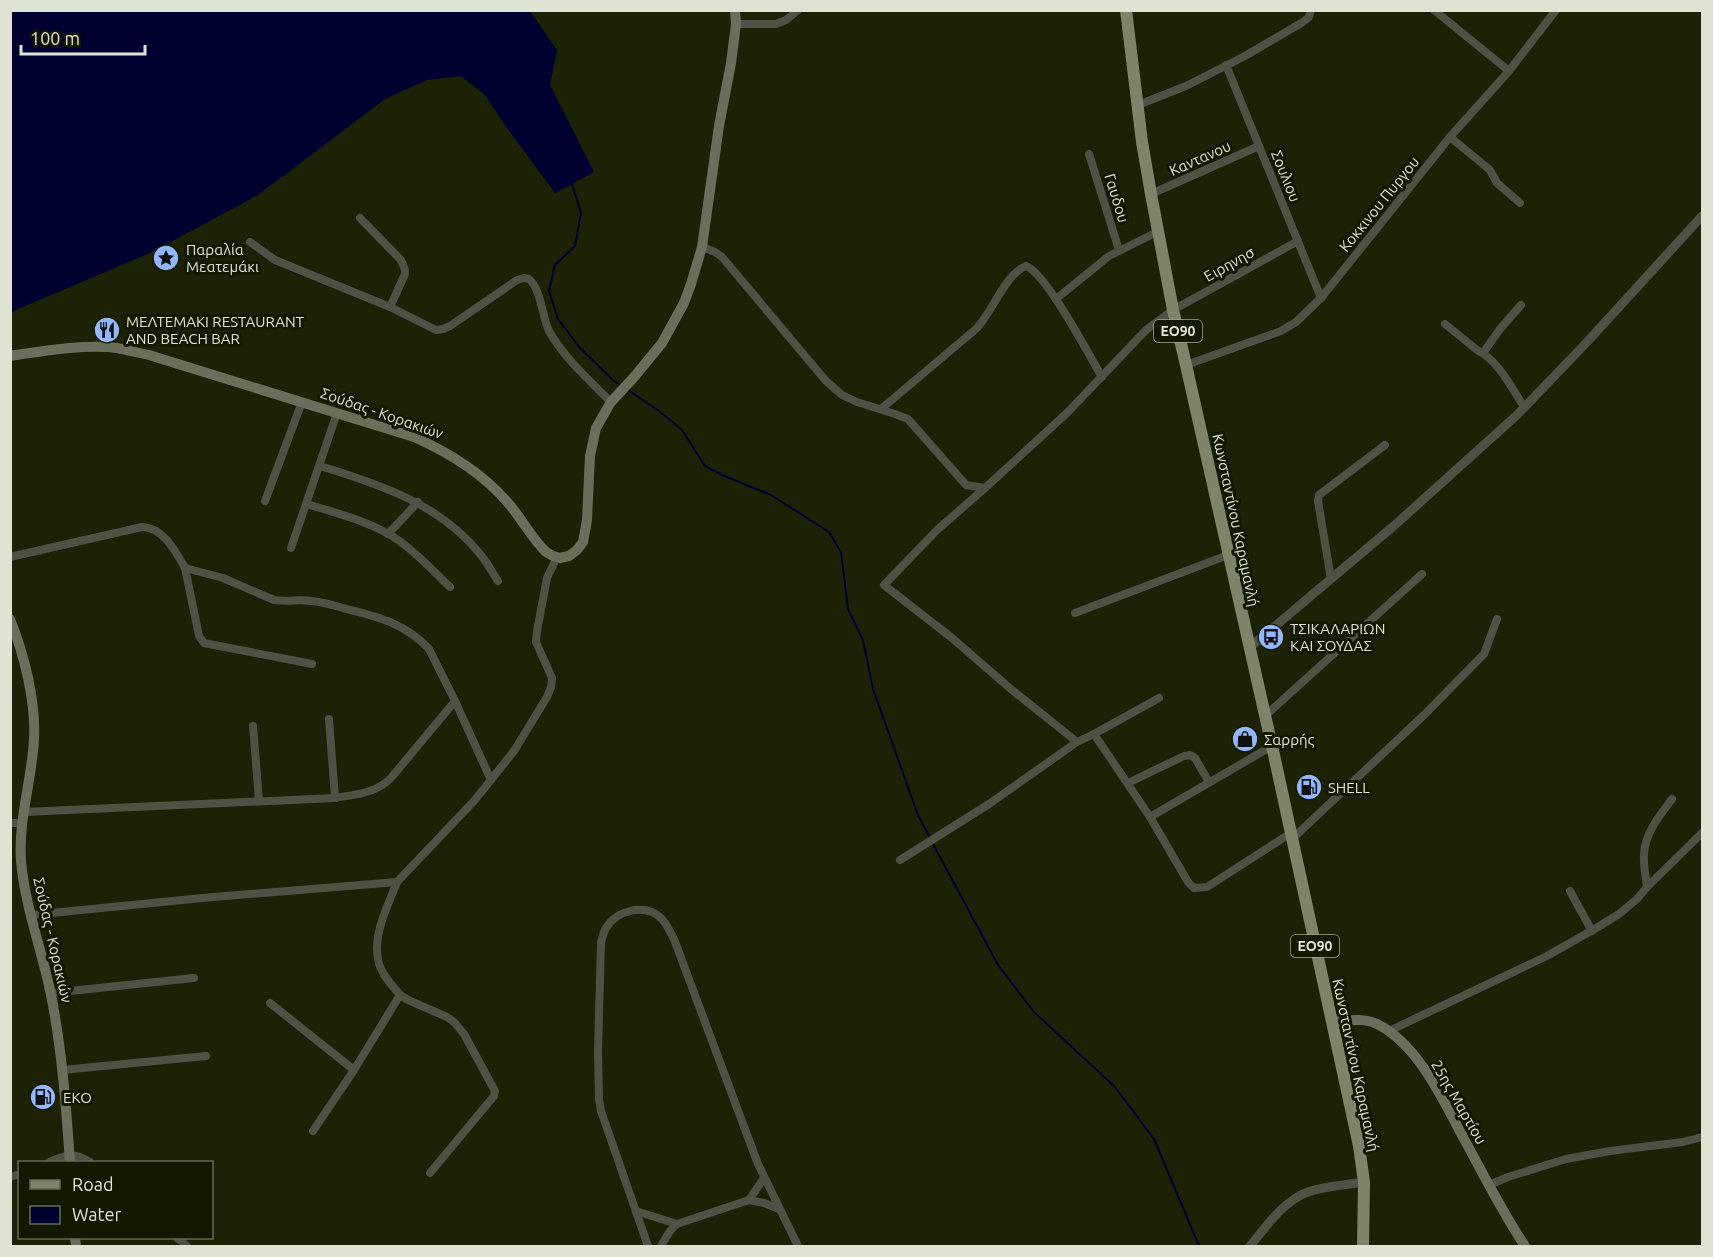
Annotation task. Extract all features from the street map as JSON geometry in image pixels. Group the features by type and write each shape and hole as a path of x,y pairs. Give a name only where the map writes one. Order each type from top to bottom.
{"main road":[{"path":"557,557 573,554 583,542 587,520 590,456 596,428 614,399 662,343 691,285 702,247 736,24 735,10"},
{"name":"Κωνσταντίνου Καραμανλή","path":"1127,11 1151,194 1173,310 1272,746 1359,1146 1364,1182 1363,1246"},
{"name":"Σούδας - Κορακιών","path":"10,356 40,351 117,348 149,355 414,437 445,451 474,470 508,502 543,549 557,557"},
{"name":"Σούδας - Κορακιών","path":"10,619 24,660 33,705 34,738 21,859 24,887 51,993 62,1070 70,1158"},
{"name":"25ης Μαρτίου","path":"1332,1022 1369,1020 1389,1031 1415,1056 1440,1094 1525,1246"}],"street":[{"path":"736,24 776,24 786,21 798,10"},
{"path":"1434,10 1509,71"},
{"name":"Κοκκινου Πυργου","path":"1186,365 1281,331 1296,322 1322,298 1450,137 1509,71 1556,10"},
{"path":"1138,105 1186,86 1245,56 1304,22 1311,11"},
{"name":"Σουλιου","path":"1226,65 1322,298"},
{"path":"1450,137 1490,170 1497,183 1520,203"},
{"name":"Καντανου","path":"1151,194 1259,146"},
{"name":"Γαυδου","path":"1089,154 1119,250"},
{"path":"1249,648 1396,524 1524,407 1595,334 1702,216"},
{"path":"360,218 404,265 405,274 390,307"},
{"path":"1056,299 1119,250 1159,231"},
{"path":"250,242 275,260 440,330 450,326 518,280 529,279 536,288 542,313 559,346 587,378 614,399"},
{"name":"Ειρηνησ","path":"1077,742 884,585 937,530 1067,413 1146,330 1173,310 1298,242"},
{"path":"702,247 722,257 826,381 842,395 908,419 966,485 985,488"},
{"path":"881,409 976,329 1011,278 1026,266 1034,270 1056,299 1102,377"},
{"path":"1483,353 1521,305"},
{"path":"1445,324 1483,353 1499,369 1524,407"},
{"path":"265,501 302,402"},
{"path":"291,548 337,413"},
{"path":"1330,579 1319,495 1384,445"},
{"path":"320,466 381,486 418,502 464,536 498,581"},
{"path":"388,534 418,502"},
{"path":"307,504 345,516 388,534 408,548 450,587"},
{"path":"10,557 148,527 162,536 185,568 199,636 204,643 312,664"},
{"path":"1075,613 1228,555"},
{"path":"430,1173 495,1092 464,1034 454,1022 400,995 383,972 378,959 378,938 397,882 474,801 514,751 547,697 552,678 536,642 548,578 557,557"},
{"path":"185,568 223,578 274,600 293,602 310,600 377,616 397,624 429,649 491,780"},
{"path":"1264,716 1422,574"},
{"path":"1094,734 1150,817 1188,882 1194,888 1207,887 1292,836 1424,716 1484,654 1497,619"},
{"path":"900,860 989,804 1077,742 1158,698"},
{"path":"10,823 24,817 335,798 370,791 382,787 455,701"},
{"path":"329,719 335,798"},
{"path":"253,726 258,801"},
{"path":"1150,817 1272,746"},
{"path":"1128,783 1190,755 1195,758 1209,782"},
{"path":"1647,887 1644,854 1647,838 1672,799"},
{"path":"1389,1031 1536,961 1619,914 1637,899 1702,833"},
{"path":"31,915 397,882"},
{"path":"1570,891 1592,931"},
{"path":"648,1246 606,1126 599,1099 597,1052 601,942 605,928 620,915 642,909 660,918 674,939 765,1178 798,1246"},
{"path":"51,993 194,978"},
{"path":"313,1131 400,995"},
{"path":"270,1003 354,1070"},
{"path":"62,1070 206,1056"},
{"path":"1489,1185 1566,1160 1702,1137"},
{"path":"54,1161 80,1157 88,1161"},
{"path":"749,1200 765,1178"},
{"path":"1250,1246 1279,1212 1298,1197 1318,1189 1364,1182"},
{"path":"661,1246 677,1224 749,1200 779,1209"},
{"path":"636,1211 677,1224"}],"water":[{"path":"11,10 530,11 557,50 550,85 594,172 555,193 485,95 461,76 427,80 385,99 258,195 150,253 11,312"}],"waterway":[{"path":"572,184 581,213 575,246 555,265 549,291 558,319 580,348 621,386"},
{"path":"628,390 682,430 705,466 771,495 829,532 841,552 848,609 863,640 873,689 918,815 930,838"},
{"path":"933,844 998,965 1034,1012 1115,1087 1154,1139 1199,1246"}],"place":[{"name":"Παραλία Μεατεμάκι","path":"166,258"},
{"name":"ΜΕΛΤΕΜΑΚΙ RESTAURANT AND BEACH BAR","path":"107,330"},
{"name":"ΤΣΙΚΑΛΑΡΙΩΝ ΚΑΙ ΣΟΥΔΑΣ","path":"1271,637"},
{"name":"Σαρρής","path":"1245,739"},
{"name":"SHELL","path":"1309,787"},
{"name":"EKO","path":"43,1097"}]}
